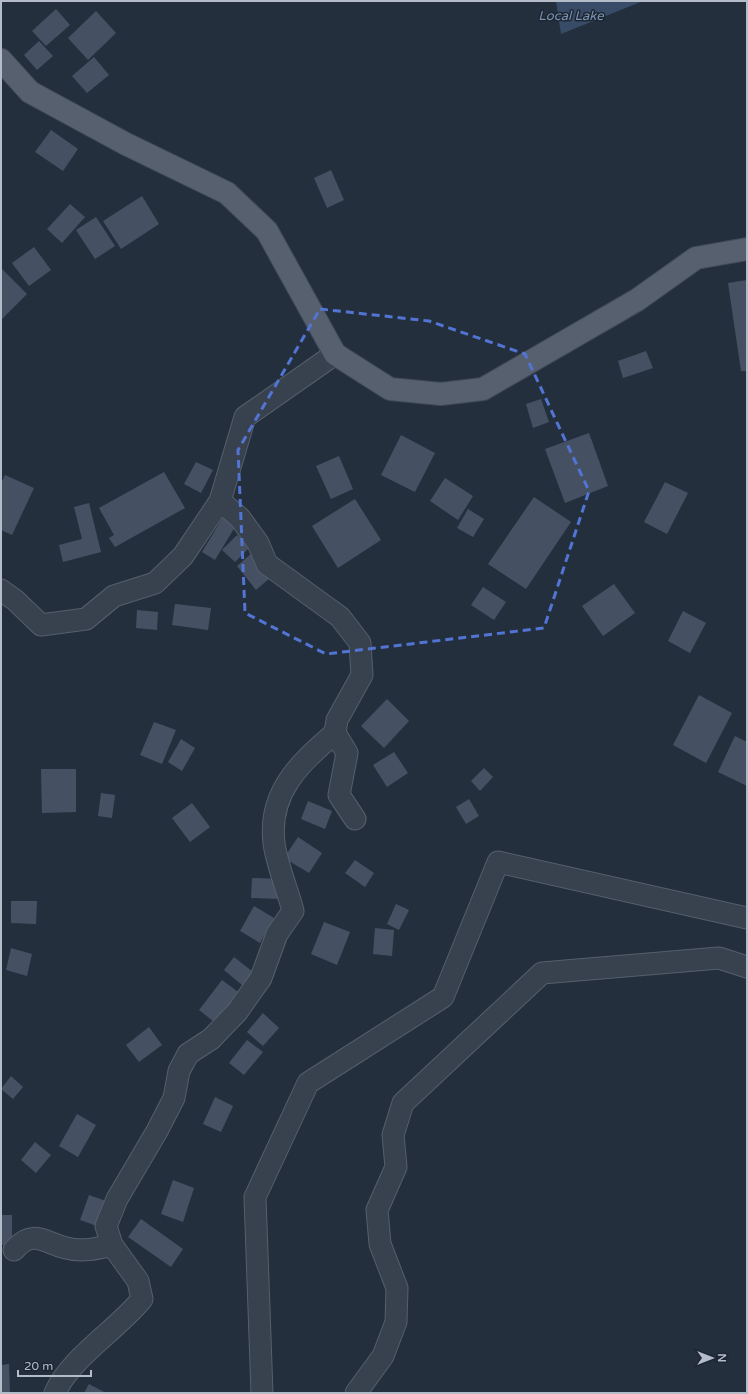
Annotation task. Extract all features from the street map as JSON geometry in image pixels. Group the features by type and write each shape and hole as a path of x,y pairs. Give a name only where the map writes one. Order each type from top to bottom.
{"main road":[{"path":"1,60 30,92 126,144 227,193 267,231 335,354 390,389 441,394 483,389 637,300 696,258 747,249"}],"street":[{"path":"1,590 15,600 41,625 86,619 114,596 155,583 183,556 220,501 245,416 335,354"},
{"path":"220,501 240,518 258,543 267,564 340,617 360,643 362,675 337,720 335,733 347,753 339,794 355,819"},
{"path":"55,1393 60,1381 87,1353 130,1314 142,1299 138,1281 112,1245 106,1226 116,1199 157,1131 174,1098 179,1071 188,1054 211,1038 237,1012 261,978 277,934 293,910 274,843 274,812 289,777 308,756 335,733"},
{"path":"262,1393 255,1197 308,1083 443,997 498,862 747,918"},
{"path":"356,1393 383,1356 396,1322 397,1288 380,1244 377,1210 396,1166 393,1135 402,1103 542,973 719,958 747,967"},
{"path":"14,1250 22,1242 42,1238 66,1248 91,1251 112,1245"}],"highlighted area":[{"path":"320,309 429,321 525,354 589,491 544,628 326,654 245,613 238,450"}],"water":[{"name":"Local Lake","path":"556,1 643,1 561,34"}],"building":[{"path":"56,9 70,25 46,46 32,31"},
{"path":"96,11 116,33 88,60 68,38"},
{"path":"39,41 53,56 37,70 24,55"},
{"path":"94,57 109,75 87,93 72,76"},
{"path":"51,130 78,149 63,171 35,152"},
{"path":"331,170 344,200 327,208 314,178"},
{"path":"142,196 159,224 121,249 103,221"},
{"path":"70,204 85,217 62,243 47,229"},
{"path":"96,217 115,246 95,259 76,230"},
{"path":"34,247 51,270 29,286 12,263"},
{"path":"1,268 27,294 1,320"},
{"path":"747,280 747,371 741,371 728,283"},
{"path":"646,351 653,368 623,378 618,361"},
{"path":"541,399 549,422 533,428 526,404"},
{"path":"589,433 608,486 565,503 545,449"},
{"path":"401,435 435,453 415,492 381,475"},
{"path":"339,456 353,489 331,499 316,466"},
{"path":"196,462 213,470 201,493 184,484"},
{"path":"164,472 185,508 115,547 109,538 114,535 99,508"},
{"path":"5,475 34,488 12,535 1,530 1,483"},
{"path":"445,478 473,496 458,520 430,501"},
{"path":"665,482 688,493 667,534 644,522"},
{"path":"534,497 571,522 526,589 488,564"},
{"path":"355,499 381,540 338,568 312,526"},
{"path":"89,503 101,552 63,562 59,545 82,539 74,507"},
{"path":"468,509 484,519 473,537 457,528"},
{"path":"225,514 238,522 215,560 202,552"},
{"path":"237,535 250,547 235,562 222,550"},
{"path":"252,553 271,577 256,590 237,566"},
{"path":"614,584 635,613 603,636 582,606"},
{"path":"483,587 506,602 494,620 471,605"},
{"path":"175,604 211,608 208,630 172,625"},
{"path":"137,610 158,612 157,630 136,628"},
{"path":"683,611 706,623 690,653 668,641"},
{"path":"699,695 732,713 706,763 673,745"},
{"path":"387,699 409,721 384,748 361,726"},
{"path":"154,722 176,730 162,764 140,755"},
{"path":"735,736 747,742 747,786 718,772"},
{"path":"181,739 195,748 182,771 168,762"},
{"path":"394,752 408,773 387,787 373,765"},
{"path":"484,768 493,777 480,791 471,781"},
{"path":"41,769 76,769 76,812 42,813"},
{"path":"101,793 115,795 112,818 98,816"},
{"path":"469,799 479,816 466,824 456,807"},
{"path":"308,801 332,811 325,829 301,819"},
{"path":"192,803 210,827 190,842 172,818"},
{"path":"298,837 322,853 309,873 284,858"},
{"path":"355,860 374,873 365,887 345,873"},
{"path":"252,878 280,879 279,899 251,898"},
{"path":"11,901 37,901 36,924 11,923"},
{"path":"396,904 409,910 399,930 387,924"},
{"path":"254,906 274,918 260,943 240,931"},
{"path":"324,922 350,932 337,965 311,954"},
{"path":"375,928 394,930 392,956 373,954"},
{"path":"11,948 32,954 27,976 6,970"},
{"path":"234,957 253,972 242,985 224,970"},
{"path":"222,980 241,994 218,1025 199,1010"},
{"path":"263,1013 279,1028 263,1046 247,1032"},
{"path":"149,1027 162,1045 139,1062 126,1045"},
{"path":"247,1040 263,1052 244,1075 229,1063"},
{"path":"11,1076 23,1087 13,1099 1,1089"},
{"path":"215,1097 233,1106 221,1132 203,1124"},
{"path":"77,1114 96,1125 78,1157 59,1146"},
{"path":"35,1142 51,1155 36,1173 21,1160"},
{"path":"173,1180 194,1188 183,1222 161,1214"},
{"path":"89,1195 106,1201 97,1226 80,1220"},
{"path":"1,1215 12,1215 12,1245 1,1245"},
{"path":"141,1219 183,1249 171,1267 128,1237"},
{"path":"9,1364 10,1393 1,1393 1,1365"},
{"path":"89,1384 106,1393 84,1393"}]}
